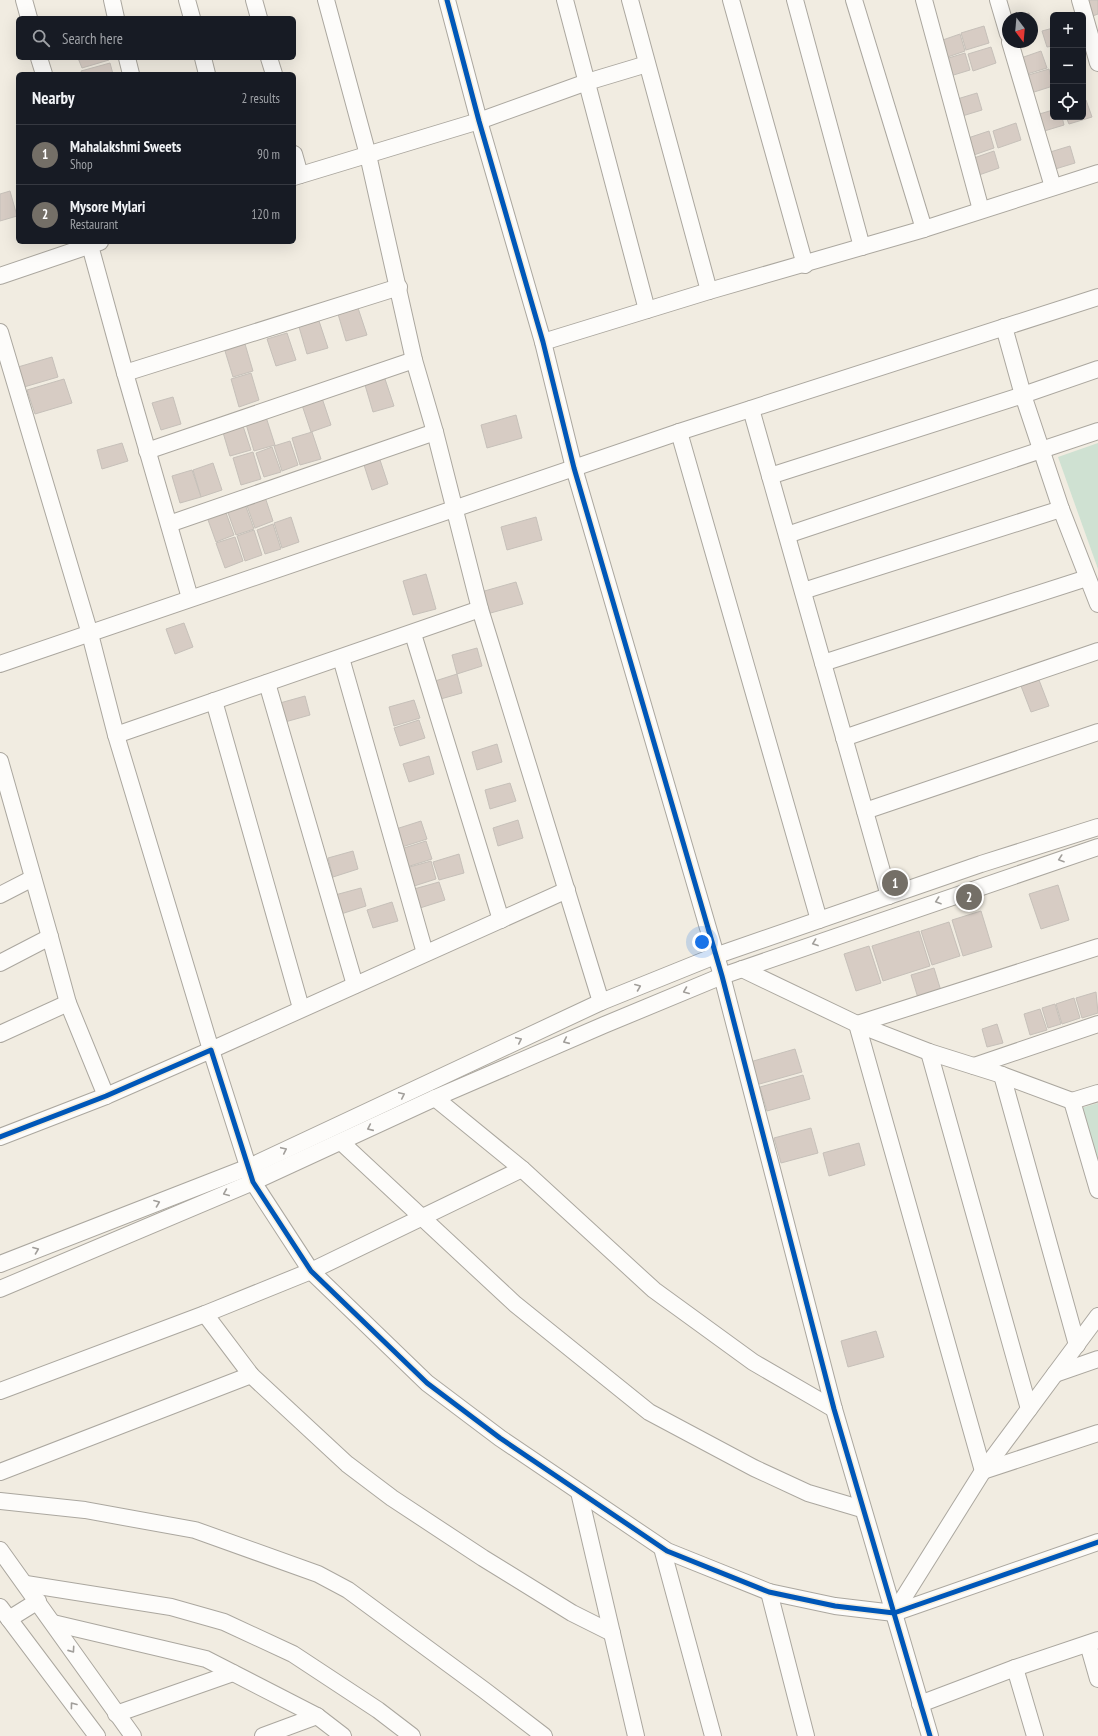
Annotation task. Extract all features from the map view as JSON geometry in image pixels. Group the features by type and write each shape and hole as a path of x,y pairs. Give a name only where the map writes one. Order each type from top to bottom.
{"street":[{"path":"24,0 28,16"},
{"path":"112,0 116,16"},
{"path":"187,0 191,16"},
{"path":"254,0 258,16"},
{"path":"326,0 368,155 399,286 414,360 435,432 480,609 601,1002"},
{"path":"447,0 479,121 543,342 574,468 722,976 834,1409 862,1509 930,1736"},
{"path":"565,0 648,310"},
{"path":"630,0 709,292"},
{"path":"731,0 805,264"},
{"path":"795,0 862,247"},
{"path":"854,0 924,229"},
{"path":"924,0 981,210"},
{"path":"998,0 1002,14"},
{"path":"1080,0 1098,63"},
{"path":"1012,48 1053,187"},
{"path":"40,60 44,72"},
{"path":"128,60 130,72"},
{"path":"204,60 206,72"},
{"path":"270,60 273,72"},
{"path":"297,176 479,121 587,82 647,64"},
{"path":"543,342 924,229 1098,173"},
{"path":"0,276 90,244"},
{"path":"93,244 125,373 190,598"},
{"path":"125,373 399,286"},
{"path":"0,664 679,432 1098,297"},
{"path":"1004,327 1023,395 1061,509 1098,604"},
{"path":"0,332 90,634 116,735 211,1050 251,1174 311,1271 427,1383 500,1438 662,1548 710,1570 769,1592 835,1606 894,1613 1098,1542"},
{"path":"147,451 414,360"},
{"path":"770,476 1023,395 1098,368"},
{"path":"751,409 889,896"},
{"path":"787,535 1098,431"},
{"path":"169,524 435,432"},
{"path":"679,432 819,920"},
{"path":"803,591 1061,509"},
{"path":"823,663 1088,578"},
{"path":"116,735 413,634 480,609"},
{"path":"413,634 501,920"},
{"path":"844,738 1098,651"},
{"path":"341,658 425,953"},
{"path":"267,683 355,985"},
{"path":"214,701 302,1008"},
{"path":"865,811 1098,732"},
{"path":"1,771 50,937 68,1004 106,1096"},
{"path":"0,1289 251,1174 601,1002 715,956 981,864 1098,827"},
{"path":"0,1264 340,1142 435,1098 722,976 1098,847"},
{"path":"0,894 33,878"},
{"path":"0,1137 106,1096 567,890"},
{"path":"0,963 50,937"},
{"path":"857,1024 1098,947"},
{"path":"742,969 857,1024 929,1052 1002,1075 1072,1102 1098,1093"},
{"path":"0,1034 68,1004"},
{"path":"857,1024 983,1471"},
{"path":"974,1066 1098,1024"},
{"path":"929,1052 1029,1409"},
{"path":"1002,1075 1077,1345"},
{"path":"435,1098 522,1169 654,1290 753,1362 834,1409"},
{"path":"1072,1102 1098,1190"},
{"path":"340,1142 515,1304 649,1412 754,1468 808,1493 862,1509"},
{"path":"0,1391 205,1314 311,1271 522,1169"},
{"path":"205,1314 251,1375 347,1464 392,1498 572,1613 612,1633"},
{"path":"894,1613 983,1471 1098,1316"},
{"path":"1055,1374 1098,1359"},
{"path":"0,1472 251,1375"},
{"path":"983,1471 1098,1433"},
{"path":"579,1492 636,1736"},
{"path":"0,1501 85,1510 195,1530 318,1574 348,1590 544,1736"},
{"path":"662,1548 713,1736"},
{"path":"0,1550 26,1584 132,1736"},
{"path":"26,1584 171,1607 224,1622 292,1654 378,1710 412,1736"},
{"path":"769,1592 806,1736"},
{"path":"38,1601 4,1613 97,1736"},
{"path":"53,1623 206,1659 317,1716 343,1736"},
{"path":"920,1704 1015,1668 1093,1642 1098,1679"},
{"path":"1015,1668 1035,1736"},
{"path":"116,1714 232,1673"},
{"path":"263,1736 317,1716"}],"green space":[{"path":"1098,443 1098,569 1058,457"},
{"path":"1098,1103 1098,1162 1081,1108"}],"building":[{"path":"1084,0 1098,0 1098,14 1090,17"},
{"path":"984,26 989,43 966,50 961,33"},
{"path":"1050,29 1050,46 1047,47 1042,31"},
{"path":"960,34 965,51 942,59 937,42"},
{"path":"991,47 996,63 973,71 968,54"},
{"path":"1041,51 1047,68 1024,75 1018,59"},
{"path":"965,53 970,70 947,77 942,60"},
{"path":"79,60 109,60 82,68"},
{"path":"110,63 112,72 81,72"},
{"path":"1049,69 1050,87 1031,93 1025,76"},
{"path":"977,93 982,110 959,117 954,100"},
{"path":"1086,100 1092,117 1086,119"},
{"path":"1050,111 1050,120 1063,120 1064,125 1041,132 1036,115"},
{"path":"1067,120 1082,120 1069,124"},
{"path":"1016,123 1021,140 998,148 993,131"},
{"path":"989,131 994,148 971,156 965,139"},
{"path":"1070,146 1075,163 1052,170 1047,153"},
{"path":"994,151 999,168 976,176 971,159"},
{"path":"10,191 16,216 0,221 0,194"},
{"path":"358,308 367,335 346,341 338,314"},
{"path":"319,321 328,348 307,354 299,327"},
{"path":"287,333 296,360 276,366 267,339"},
{"path":"245,344 253,371 233,377 225,351"},
{"path":"52,357 58,377 24,387 18,367"},
{"path":"251,373 259,400 239,407 231,379"},
{"path":"64,379 72,403 35,414 27,390"},
{"path":"385,379 394,406 373,412 365,385"},
{"path":"173,397 181,424 161,430 152,403"},
{"path":"322,398 331,425 311,432 302,405"},
{"path":"516,415 522,438 487,448 481,425"},
{"path":"266,417 275,445 254,451 246,424"},
{"path":"242,423 251,450 230,456 222,429"},
{"path":"312,432 321,459 300,465 292,438"},
{"path":"290,441 298,465 282,471 274,446"},
{"path":"122,443 128,461 102,469 97,450"},
{"path":"272,447 281,472 264,477 256,453"},
{"path":"253,452 261,479 241,485 233,458"},
{"path":"380,460 388,484 372,490 364,465"},
{"path":"213,463 222,490 201,497 193,470"},
{"path":"192,470 201,497 180,503 172,476"},
{"path":"265,497 273,521 255,528 246,503"},
{"path":"245,504 254,529 236,535 227,510"},
{"path":"225,510 234,535 216,542 207,517"},
{"path":"291,517 299,542 282,548 274,523"},
{"path":"536,517 542,540 507,550 501,527"},
{"path":"273,524 281,549 265,554 257,530"},
{"path":"254,530 262,555 245,561 237,536"},
{"path":"235,537 243,561 225,568 216,543"},
{"path":"426,574 436,609 413,615 403,581"},
{"path":"516,582 523,604 487,614 481,592"},
{"path":"184,623 193,647 175,654 166,629"},
{"path":"477,648 482,666 457,674 452,655"},
{"path":"457,674 462,693 437,700 432,682"},
{"path":"1039,680 1049,706 1031,712 1021,686"},
{"path":"305,696 310,715 285,722 280,703"},
{"path":"414,700 420,718 394,726 389,707"},
{"path":"419,720 425,738 400,746 394,728"},
{"path":"497,744 502,762 477,770 472,752"},
{"path":"429,756 434,774 409,782 403,764"},
{"path":"510,783 516,801 490,809 485,790"},
{"path":"518,820 523,838 498,846 493,828"},
{"path":"421,821 427,839 402,847 396,829"},
{"path":"426,841 432,859 407,867 401,849"},
{"path":"353,851 358,869 333,877 328,858"},
{"path":"459,854 464,873 439,880 433,862"},
{"path":"431,861 436,879 411,887 406,868"},
{"path":"439,882 445,900 420,908 414,889"},
{"path":"1058,885 1069,920 1041,929 1029,894"},
{"path":"361,888 366,906 341,914 335,895"},
{"path":"392,902 398,921 373,928 367,910"},
{"path":"981,911 992,947 963,956 952,920"},
{"path":"949,922 960,956 932,965 921,931"},
{"path":"919,931 930,966 883,981 872,946"},
{"path":"869,946 881,983 856,991 844,954"},
{"path":"934,968 941,991 918,998 911,975"},
{"path":"1096,992 1098,1013 1082,1018 1076,998"},
{"path":"1074,998 1080,1018 1062,1024 1056,1004"},
{"path":"1055,1004 1061,1024 1048,1028 1042,1008"},
{"path":"1040,1009 1047,1030 1030,1035 1024,1014"},
{"path":"997,1024 1003,1043 987,1047 982,1029"},
{"path":"795,1049 802,1072 756,1085 750,1062"},
{"path":"803,1075 810,1099 767,1111 760,1087"},
{"path":"811,1128 818,1153 781,1163 774,1138"},
{"path":"859,1143 865,1165 829,1176 823,1153"},
{"path":"876,1331 884,1357 848,1367 841,1341"}],"cycle path":[{"path":"447,0 479,121 543,342 574,468 722,976 834,1409 930,1736"},
{"path":"0,1137 106,1096 211,1050 253,1182 311,1271 427,1383 500,1438 667,1551 769,1592 835,1606 894,1613 1098,1542"}],"place":[{"name":"Mahalakshmi Sweets","path":"895,883"},
{"name":"Mysore Mylari","path":"969,897"}]}
